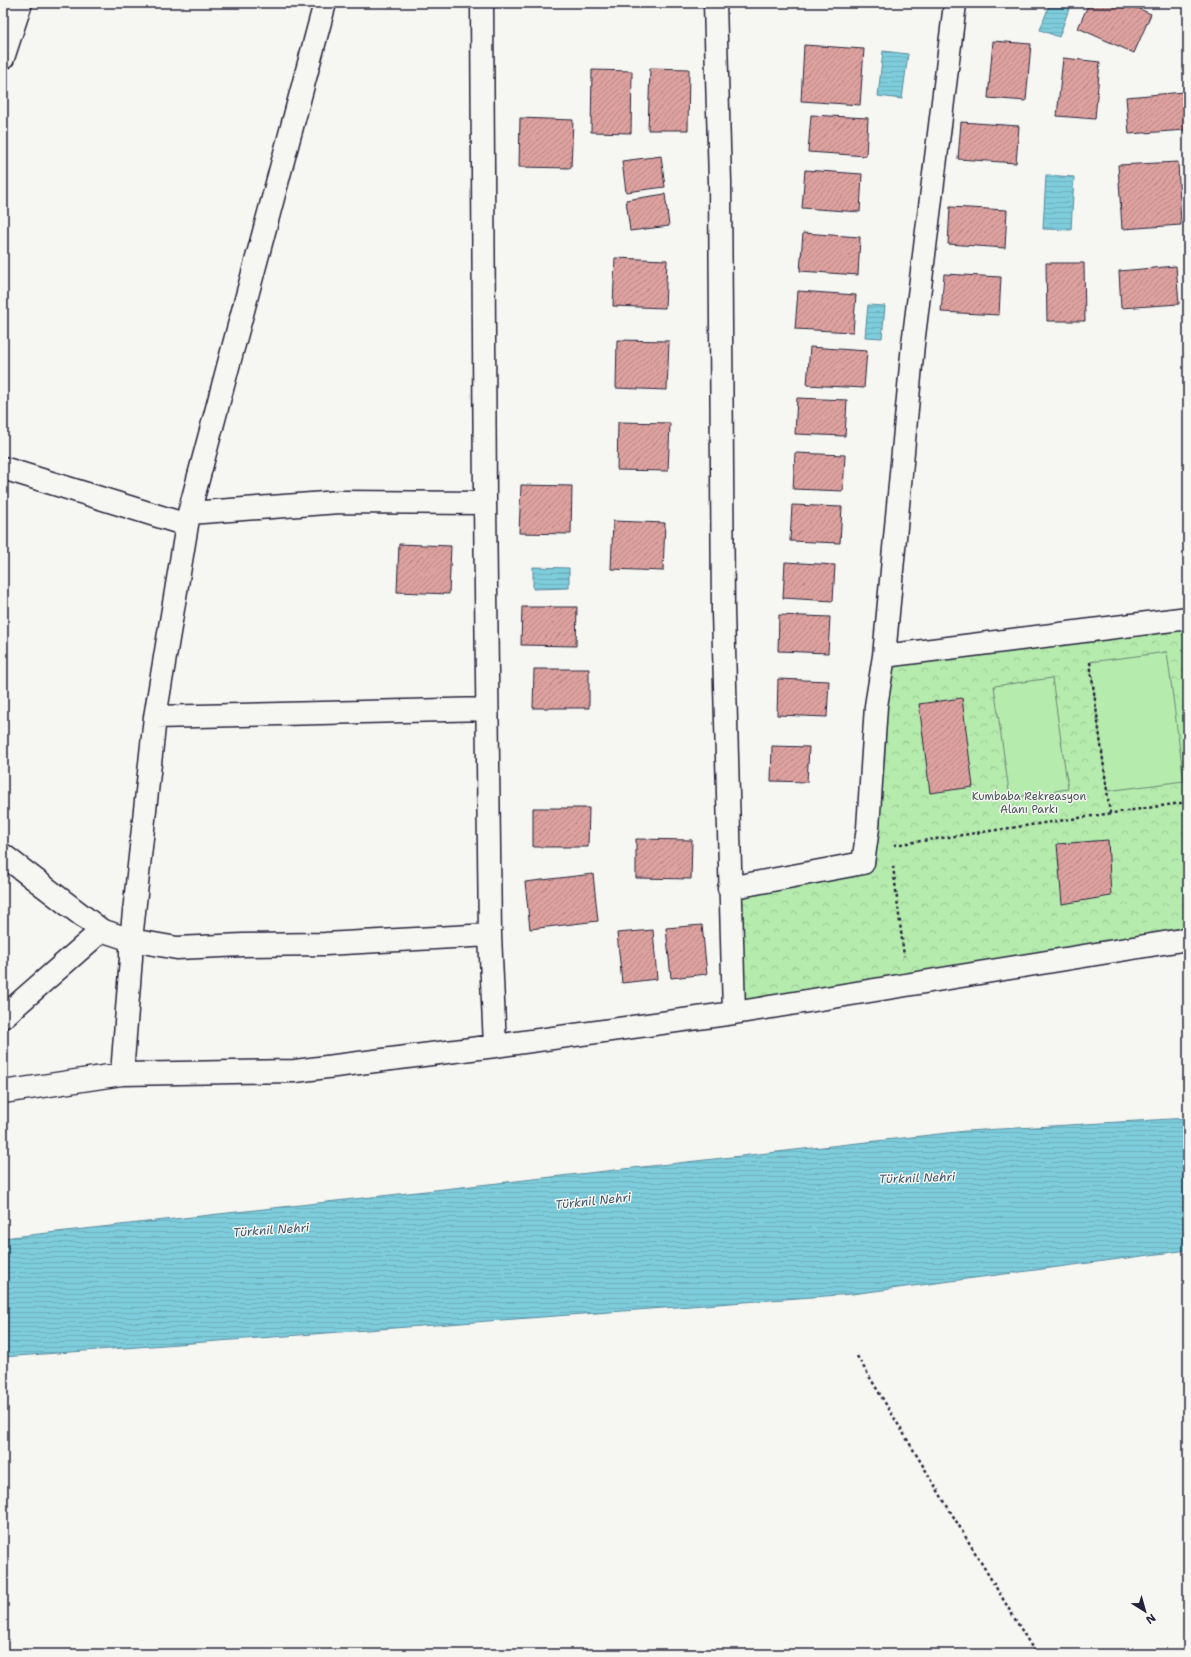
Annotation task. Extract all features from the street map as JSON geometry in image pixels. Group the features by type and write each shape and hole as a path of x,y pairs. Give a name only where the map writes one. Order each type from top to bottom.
{"street":[{"path":"3,58 21,3"},
{"path":"122,1074 131,940 155,717 188,519 325,3"},
{"path":"482,3 487,709 490,935 495,1046"},
{"path":"715,3 720,190 723,612 729,888 734,1013"},
{"path":"729,888 863,863 868,828 876,706 884,656 913,344 951,3"},
{"path":"3,468 188,519 339,502 485,503"},
{"path":"884,656 1188,618"},
{"path":"155,717 487,709"},
{"path":"3,855 101,930 131,940 178,948 243,945 325,944 490,935"},
{"path":"3,1017 101,930"},
{"path":"3,1092 122,1074 295,1071 495,1046 734,1013 1188,938"}],"path":[{"path":"1090,662 1110,813"},
{"path":"890,845 1188,802"},
{"path":"892,861 908,985"},
{"path":"857,1356 1036,1654"}],"green space":[{"name":"Kumbaba Rekreasyon Alanı Parkı","path":"1188,616 1188,938 734,1013 729,888 863,863 884,656"},
{"path":"1167,652 1184,781 1107,791 1090,662"},
{"path":"1052,678 1068,789 1010,798 994,686"}],"water":[{"path":"1050,3 1061,3 1070,6 1059,37 1040,30"},
{"path":"883,51 908,54 902,99 878,96"},
{"path":"1046,175 1074,177 1071,230 1043,229"},
{"path":"868,305 885,306 882,338 865,337"},
{"path":"533,567 569,568 569,588 533,589"},
{"name":"Türknil Nehri","path":"1188,1118 1188,1250 852,1294 3,1357 3,1238 966,1131"}],"building":[{"path":"1089,3 1126,3 1151,14 1134,53 1078,28"},
{"path":"993,41 1031,44 1026,101 988,98"},
{"path":"804,45 864,49 860,105 801,101"},
{"path":"1063,58 1100,62 1095,119 1057,116"},
{"path":"650,68 689,69 688,130 648,130"},
{"path":"592,70 632,71 631,133 591,132"},
{"path":"1184,92 1186,130 1129,134 1126,97"},
{"path":"811,115 868,118 866,156 808,152"},
{"path":"520,118 573,120 571,168 519,167"},
{"path":"961,122 1019,126 1016,163 958,159"},
{"path":"661,156 665,187 626,192 622,161"},
{"path":"1178,162 1181,225 1122,229 1118,165"},
{"path":"805,170 862,174 860,212 802,208"},
{"path":"665,194 669,226 630,231 626,200"},
{"path":"950,207 1007,210 1005,248 948,244"},
{"path":"803,233 860,237 858,275 800,271"},
{"path":"615,258 667,260 665,308 613,306"},
{"path":"1046,263 1084,263 1085,321 1047,321"},
{"path":"1176,266 1179,304 1121,308 1119,271"},
{"path":"944,274 1001,277 999,315 941,312"},
{"path":"798,291 856,295 853,332 795,329"},
{"path":"617,340 669,341 667,390 616,388"},
{"path":"810,347 867,351 864,388 807,385"},
{"path":"797,398 847,400 845,436 795,434"},
{"path":"618,422 670,423 668,471 617,470"},
{"path":"795,453 845,455 843,491 793,489"},
{"path":"521,485 572,486 571,534 519,533"},
{"path":"792,505 842,507 840,543 790,541"},
{"path":"613,521 665,523 663,571 611,569"},
{"path":"399,544 451,546 449,594 397,592"},
{"path":"785,562 835,565 833,601 783,598"},
{"path":"522,607 577,607 576,646 521,645"},
{"path":"779,615 830,617 828,653 778,651"},
{"path":"534,669 589,669 589,708 533,708"},
{"path":"778,679 829,681 827,717 777,715"},
{"path":"962,698 973,787 930,793 919,704"},
{"path":"772,746 809,747 807,782 771,781"},
{"path":"533,808 589,808 588,847 533,847"},
{"path":"636,839 692,840 691,879 636,878"},
{"path":"1108,840 1111,896 1062,904 1057,844"},
{"path":"593,874 598,921 530,929 525,882"},
{"path":"702,925 707,974 671,978 666,928"},
{"path":"653,930 657,979 622,983 617,933"}]}
